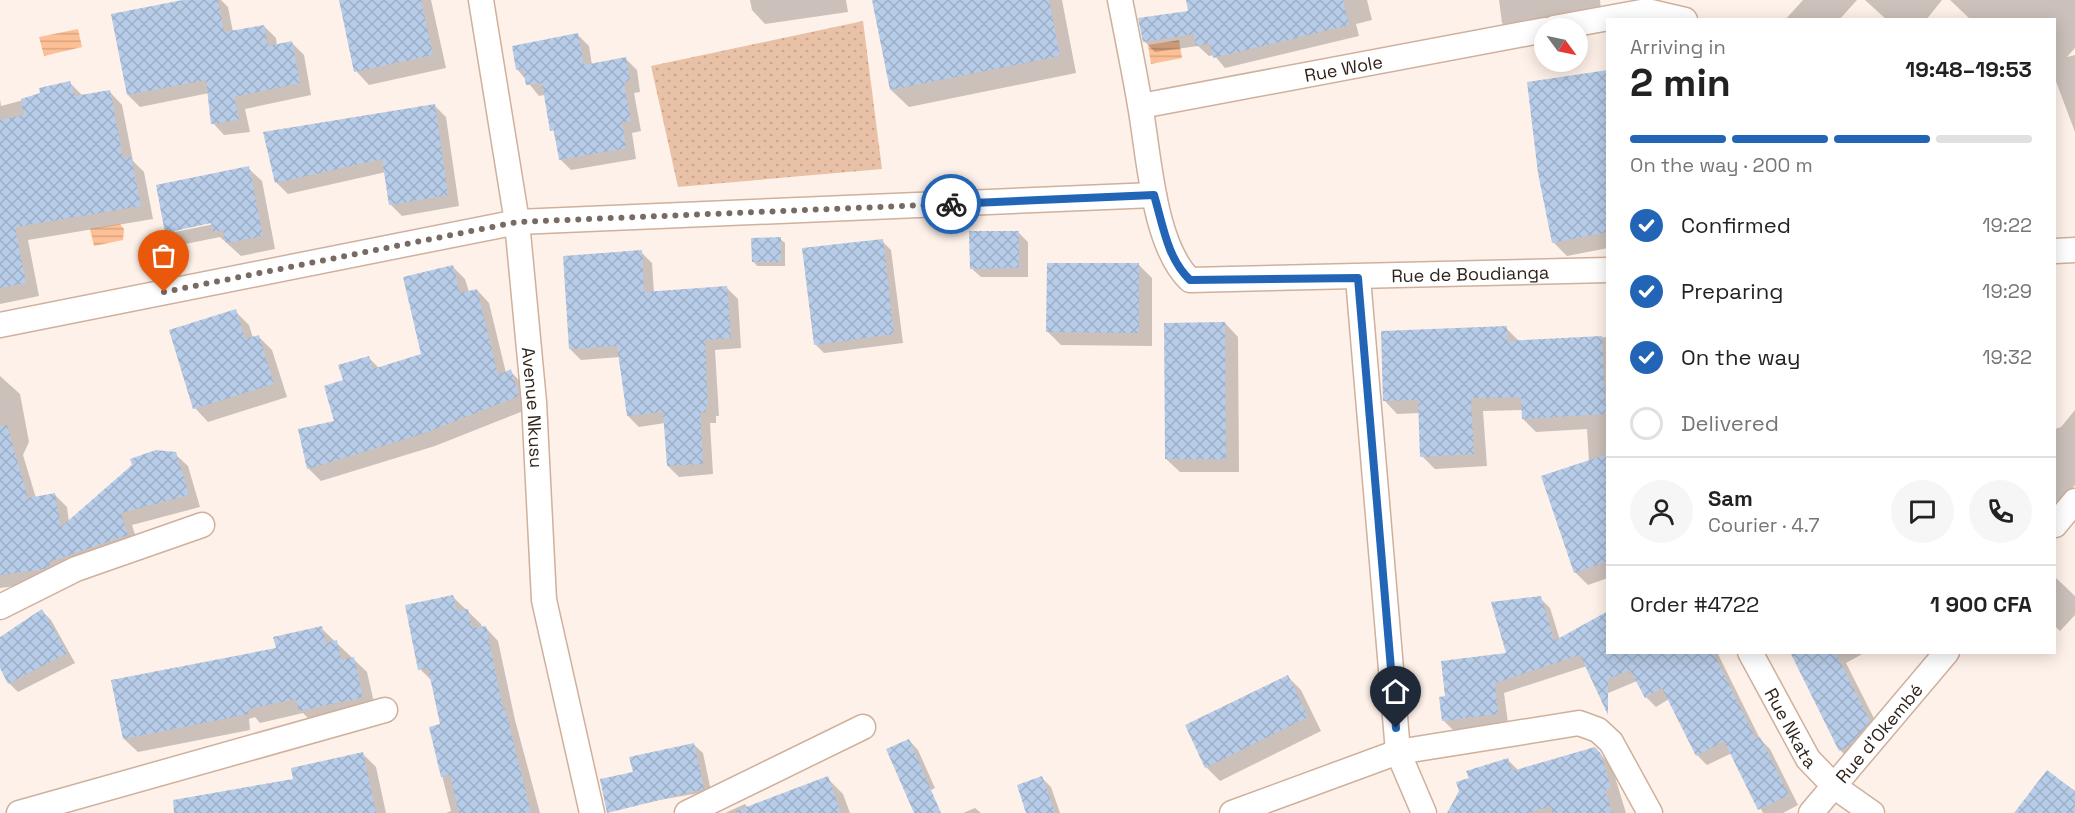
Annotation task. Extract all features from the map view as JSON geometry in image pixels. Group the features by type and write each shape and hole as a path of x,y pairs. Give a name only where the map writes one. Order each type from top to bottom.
{"street":[{"name":"Avenue Nkusu","path":"481,0 517,222 534,402 544,600 592,813"},
{"name":"Rue de Boudianga","path":"1120,0 1141,106 1154,195 1172,255 1180,270 1190,280 1358,278 1606,270"},
{"path":"1609,18 1647,11 1677,18"},
{"path":"1588,22 1606,18"},
{"name":"Rue Wole","path":"1141,106 1534,32"},
{"path":"0,325 517,222 1154,195"},
{"path":"2056,251 2075,250"},
{"path":"1358,278 1398,752 1424,813"},
{"path":"2056,524 2075,501"},
{"path":"0,607 76,569 202,525"},
{"name":"Rue Nkata","path":"1751,654 1808,759 1835,787 1872,813"},
{"name":"Rue d'Okembé","path":"1811,813 1945,654"},
{"path":"19,813 386,710"},
{"path":"1232,813 1398,752 1579,723 1598,730 1611,742 1650,813"},
{"path":"687,813 863,727"}],"shaded area":[{"path":"863,21 882,169 678,187 651,66"},
{"path":"78,29 82,47 44,56 39,37"},
{"path":"1179,40 1182,58 1151,64 1148,45"},
{"path":"120,224 124,229 123,240 94,246 90,229"}],"building":[{"path":"183,0 218,0 224,32 264,25 268,46 292,41 300,83 234,97 239,120 211,124 206,80 127,95 111,14"},
{"path":"339,0 421,0 433,55 354,72"},
{"path":"872,0 1049,0 1060,56 890,90"},
{"path":"1186,0 1343,0 1349,25 1213,58 1210,43 1196,46 1194,34 1143,42 1138,18 1188,11"},
{"path":"578,33 584,65 626,57 630,81 624,82 631,121 622,123 626,148 559,160 554,130 550,131 542,83 526,85 523,69 516,70 512,46"},
{"path":"1606,70 1606,232 1552,243 1538,173 1527,82"},
{"path":"70,81 75,96 110,90 123,158 131,157 141,206 15,227 26,283 0,288 0,120 24,115 21,99 40,93 39,88"},
{"path":"435,104 448,195 389,205 382,159 275,183 263,132"},
{"path":"249,166 263,236 226,243 223,230 213,232 211,223 165,233 156,185"},
{"path":"969,231 1019,231 1019,268 970,269"},
{"path":"781,237 781,262 752,262 751,238"},
{"path":"883,239 894,334 814,345 802,248"},
{"path":"642,250 644,292 727,286 731,338 705,340 708,406 705,406 706,412 700,413 703,464 667,466 663,412 627,416 617,346 569,349 563,256"},
{"path":"1047,263 1139,263 1139,333 1046,332"},
{"path":"453,265 460,293 477,289 498,375 511,369 519,396 422,434 307,469 298,429 334,421 324,386 343,380 338,365 369,356 373,369 421,354 403,277"},
{"path":"236,309 245,339 259,335 274,384 193,409 169,330"},
{"path":"1225,322 1226,459 1165,459 1164,323"},
{"path":"1507,326 1507,341 1602,336 1606,414 1522,419 1521,397 1471,398 1474,454 1420,457 1418,400 1383,401 1381,331"},
{"path":"7,425 28,498 55,493 61,527 132,465 130,459 156,450 176,452 189,495 121,513 128,535 49,562 50,566 44,569 0,575 0,426"},
{"path":"1606,455 1606,562 1574,573 1541,476"},
{"path":"453,595 457,611 468,609 472,628 486,626 503,709 505,708 531,813 459,813 450,775 441,777 429,727 440,724 428,668 418,670 405,605"},
{"path":"1541,596 1554,641 1606,612 1606,654 1714,654 1756,739 1760,737 1789,795 1758,810 1724,741 1696,756 1662,688 1645,698 1630,670 1608,679 1608,715 1580,655 1495,683 1498,714 1442,721 1439,697 1445,696 1441,661 1506,653 1491,602"},
{"path":"42,609 67,653 8,684 0,668 0,637"},
{"path":"322,626 326,643 337,640 341,660 354,657 363,697 299,711 296,699 248,709 249,714 123,739 111,680 276,648 273,637"},
{"path":"1791,654 1836,654 1870,721 1849,746 1839,751"},
{"path":"1288,675 1308,717 1205,768 1185,725"},
{"path":"909,739 941,813 914,813 886,749"},
{"path":"694,743 704,789 607,813 600,779 633,772 629,757"},
{"path":"1595,747 1601,754 1611,788 1605,790 1612,813 1552,813 1550,806 1529,813 1447,813 1459,791 1456,782 1469,778 1466,771 1508,758 1512,771"},
{"path":"363,752 376,813 174,813 173,800 293,779 291,768"},
{"path":"2047,770 2075,791 2075,813 2014,813"},
{"path":"828,776 841,813 737,813 736,811"},
{"path":"1042,776 1055,813 1026,813 1017,785"}],"way so far":[{"path":"164,292 517,222 951,204"}],"route":[{"path":"951,204 1154,195 1172,255 1180,270 1190,280 1358,278 1396,728"}]}
